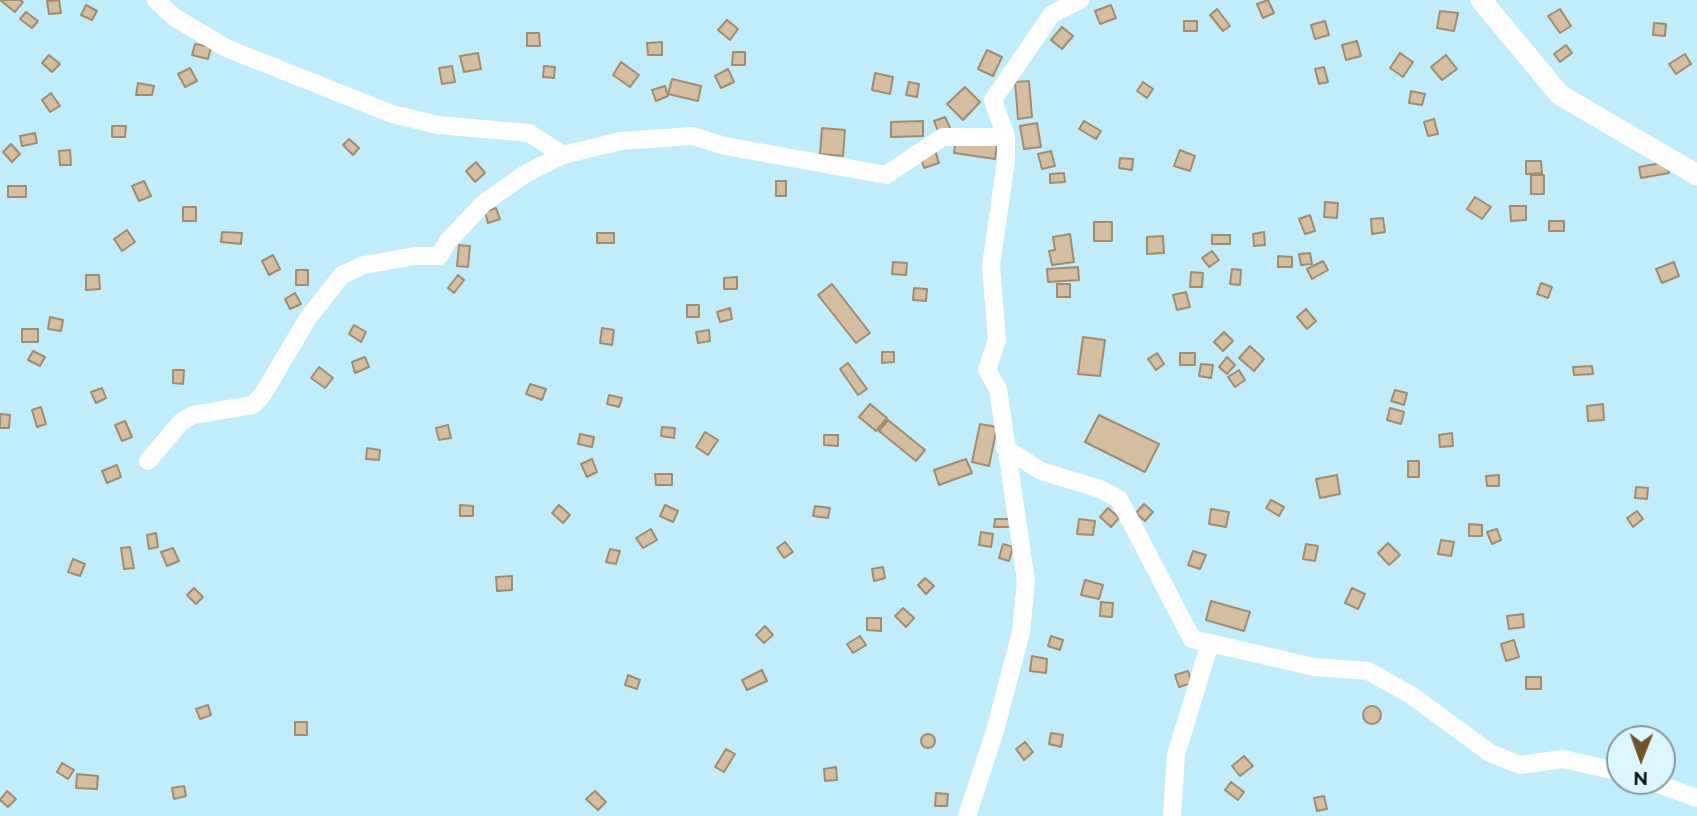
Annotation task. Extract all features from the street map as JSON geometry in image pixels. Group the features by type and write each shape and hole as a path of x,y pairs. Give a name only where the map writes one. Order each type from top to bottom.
{"street":[{"path":"156,0 174,18 226,48 392,114 438,125 529,133 563,155"},
{"path":"967,816 995,731 1021,632 1026,581 998,389 986,370 997,340 991,266 1006,162 1006,138 993,100 1052,14 1080,0"},
{"path":"1481,0 1560,95 1697,175"},
{"path":"148,461 181,422 193,415 253,405 263,394 308,318 342,275 364,265 415,256 439,256 448,241 484,203 525,174 563,155 621,141 692,136 725,146 807,158 886,175 943,137 1006,138"},
{"path":"1005,448 1041,471 1100,489 1119,499 1192,639 1314,667 1368,671 1411,695 1490,753 1520,765 1563,759 1606,769"},
{"path":"1172,816 1176,755 1210,643"},
{"path":"1676,790 1697,798"}],"building":[{"path":"0,0 20,0 23,2 15,12"},
{"path":"59,0 61,13 49,14 47,1"},
{"path":"1268,0 1274,13 1263,18 1257,4"},
{"path":"86,5 97,11 92,20 81,15"},
{"path":"1111,5 1116,18 1100,24 1095,11"},
{"path":"1217,9 1230,26 1223,31 1210,15"},
{"path":"1560,9 1571,26 1560,33 1548,16"},
{"path":"1440,11 1458,13 1454,31 1437,28"},
{"path":"26,12 38,21 32,28 20,19"},
{"path":"727,20 738,29 730,40 718,30"},
{"path":"1184,21 1197,21 1197,31 1184,31"},
{"path":"1325,21 1329,35 1315,39 1311,25"},
{"path":"1654,23 1666,24 1665,36 1653,35"},
{"path":"1062,27 1073,36 1062,49 1051,40"},
{"path":"527,33 539,33 540,46 527,46"},
{"path":"1357,41 1361,56 1346,60 1342,45"},
{"path":"662,42 662,55 648,55 647,43"},
{"path":"195,44 211,47 208,59 192,55"},
{"path":"1566,45 1572,53 1560,62 1554,54"},
{"path":"987,50 1002,57 993,76 978,69"},
{"path":"733,52 745,52 745,65 732,65"},
{"path":"478,53 481,69 464,72 460,56"},
{"path":"1400,53 1413,62 1403,77 1390,68"},
{"path":"1685,54 1691,64 1676,74 1669,64"},
{"path":"49,55 60,64 52,72 42,63"},
{"path":"1446,55 1457,69 1442,80 1431,67"},
{"path":"621,62 639,75 630,87 613,75"},
{"path":"452,66 455,82 442,84 439,68"},
{"path":"544,66 555,67 554,78 543,77"},
{"path":"1324,67 1328,82 1319,84 1315,69"},
{"path":"190,68 197,81 185,87 178,74"},
{"path":"728,69 734,82 721,88 715,76"},
{"path":"875,73 893,77 890,94 872,90"},
{"path":"672,79 701,86 698,101 668,94"},
{"path":"1029,81 1032,117 1018,119 1015,82"},
{"path":"909,82 919,84 917,97 906,95"},
{"path":"1143,82 1153,89 1147,98 1137,91"},
{"path":"138,83 154,86 152,95 136,95"},
{"path":"665,86 668,96 656,101 652,90"},
{"path":"965,87 980,102 963,120 947,104"},
{"path":"1411,91 1425,94 1422,105 1409,103"},
{"path":"51,93 60,106 50,112 42,100"},
{"path":"945,117 951,130 939,134 934,121"},
{"path":"1434,119 1438,134 1428,136 1424,122"},
{"path":"923,121 923,136 891,137 891,122"},
{"path":"1084,121 1101,131 1096,139 1079,129"},
{"path":"1037,123 1041,147 1024,149 1020,126"},
{"path":"112,126 126,126 125,137 112,137"},
{"path":"822,128 845,130 843,156 820,154"},
{"path":"35,133 37,143 22,146 20,136"},
{"path":"349,139 359,148 353,155 343,145"},
{"path":"956,139 997,145 995,159 954,153"},
{"path":"11,144 20,154 12,162 3,152"},
{"path":"70,150 71,165 60,165 59,151"},
{"path":"935,150 939,163 924,168 920,155"},
{"path":"1180,150 1195,156 1190,171 1174,166"},
{"path":"1051,151 1055,166 1042,169 1038,154"},
{"path":"1120,158 1133,159 1132,170 1119,168"},
{"path":"1526,161 1541,161 1542,173 1526,174"},
{"path":"476,162 485,173 475,182 466,171"},
{"path":"1667,162 1669,173 1641,178 1639,167"},
{"path":"1064,173 1065,182 1050,183 1050,174"},
{"path":"1531,175 1544,175 1544,194 1531,194"},
{"path":"144,181 151,196 139,201 132,186"},
{"path":"776,181 786,181 786,196 776,196"},
{"path":"8,186 26,186 26,197 8,197"},
{"path":"1475,197 1491,207 1482,219 1467,209"},
{"path":"1325,202 1338,203 1337,218 1324,217"},
{"path":"1510,206 1526,206 1526,220 1511,221"},
{"path":"183,207 196,207 196,221 183,221"},
{"path":"496,208 500,219 488,223 485,212"},
{"path":"1310,215 1315,231 1305,234 1299,219"},
{"path":"1383,218 1385,232 1372,234 1371,219"},
{"path":"1549,221 1564,221 1564,231 1549,231"},
{"path":"1094,222 1112,222 1112,241 1094,241"},
{"path":"127,230 135,242 122,251 114,239"},
{"path":"222,232 242,233 241,244 221,242"},
{"path":"1264,232 1265,245 1254,246 1253,234"},
{"path":"597,233 614,233 614,243 597,243"},
{"path":"1070,234 1074,262 1052,265 1049,251 1055,250 1053,237"},
{"path":"1212,235 1230,235 1230,244 1212,244"},
{"path":"1163,236 1164,253 1147,254 1147,237"},
{"path":"459,245 470,246 468,267 457,266"},
{"path":"1212,251 1219,260 1209,267 1202,258"},
{"path":"1310,253 1312,264 1301,265 1299,254"},
{"path":"273,255 280,269 269,275 262,261"},
{"path":"1278,256 1292,257 1292,267 1278,267"},
{"path":"1323,261 1328,270 1312,279 1307,269"},
{"path":"893,262 907,263 906,275 892,274"},
{"path":"1674,262 1679,276 1662,283 1656,269"},
{"path":"1078,267 1079,280 1048,282 1047,269"},
{"path":"1232,269 1241,270 1240,285 1230,284"},
{"path":"296,270 308,270 308,285 296,285"},
{"path":"1191,272 1203,273 1202,287 1190,287"},
{"path":"86,275 99,275 100,289 86,290"},
{"path":"458,275 464,280 454,293 448,288"},
{"path":"737,277 737,289 724,289 724,278"},
{"path":"1541,283 1552,287 1548,298 1537,294"},
{"path":"832,284 870,333 856,343 818,295"},
{"path":"1057,284 1070,284 1070,297 1057,297"},
{"path":"914,288 927,289 926,301 913,300"},
{"path":"1186,292 1190,307 1177,310 1173,295"},
{"path":"295,293 301,304 290,309 285,299"},
{"path":"687,305 699,305 699,317 687,317"},
{"path":"730,308 732,319 720,322 717,312"},
{"path":"1306,309 1316,321 1307,329 1297,317"},
{"path":"50,317 63,320 61,331 48,329"},
{"path":"354,325 366,332 361,342 349,334"},
{"path":"602,328 614,330 612,345 600,343"},
{"path":"22,329 38,329 38,342 22,342"},
{"path":"709,330 710,341 698,343 696,332"},
{"path":"1224,332 1233,341 1223,351 1214,342"},
{"path":"1083,337 1105,340 1100,376 1078,374"},
{"path":"1250,346 1264,359 1254,371 1239,358"},
{"path":"33,351 45,357 40,366 28,360"},
{"path":"882,352 894,352 894,362 882,363"},
{"path":"1157,353 1164,364 1156,370 1148,359"},
{"path":"1180,353 1195,353 1195,365 1180,365"},
{"path":"365,357 369,367 355,373 352,362"},
{"path":"1227,357 1235,365 1227,374 1219,367"},
{"path":"848,363 867,389 858,395 840,369"},
{"path":"1201,364 1213,365 1211,378 1199,376"},
{"path":"1592,366 1593,374 1574,375 1573,367"},
{"path":"319,367 333,378 325,388 311,378"},
{"path":"173,370 184,370 183,384 173,383"},
{"path":"1239,370 1245,380 1235,387 1228,377"},
{"path":"530,384 546,389 542,400 526,394"},
{"path":"102,388 106,398 96,403 91,392"},
{"path":"1395,390 1407,393 1404,405 1391,401"},
{"path":"609,395 622,398 619,407 607,404"},
{"path":"870,404 887,418 876,431 859,417"},
{"path":"1603,404 1604,420 1588,421 1587,406"},
{"path":"41,407 46,424 37,427 32,410"},
{"path":"1390,408 1404,412 1401,424 1387,420"},
{"path":"0,414 10,415 9,428 0,428"},
{"path":"1099,415 1159,444 1145,472 1085,442"},
{"path":"888,420 925,450 916,461 879,431"},
{"path":"125,421 132,437 122,441 115,425"},
{"path":"980,424 997,427 989,466 972,462"},
{"path":"448,425 451,438 439,440 436,428"},
{"path":"662,427 675,428 674,438 661,436"},
{"path":"705,432 718,440 708,455 696,447"},
{"path":"1452,433 1453,446 1440,447 1439,435"},
{"path":"580,434 594,437 592,447 578,444"},
{"path":"824,435 838,435 838,446 824,445"},
{"path":"367,448 380,450 379,460 366,459"},
{"path":"592,459 597,472 587,477 581,464"},
{"path":"966,459 972,473 939,485 934,470"},
{"path":"1408,461 1419,461 1419,477 1408,477"},
{"path":"117,465 121,477 107,483 102,471"},
{"path":"655,474 672,474 672,485 656,485"},
{"path":"1337,475 1340,494 1320,498 1316,479"},
{"path":"1499,475 1499,486 1487,486 1486,476"},
{"path":"1636,487 1648,488 1647,499 1635,498"},
{"path":"1271,500 1284,507 1279,516 1266,508"},
{"path":"1144,504 1153,512 1145,521 1136,513"},
{"path":"460,505 473,506 473,516 460,516"},
{"path":"559,505 570,515 563,523 552,513"},
{"path":"665,505 678,511 673,522 660,516"},
{"path":"815,506 830,508 828,518 813,516"},
{"path":"1108,508 1119,518 1111,527 1100,517"},
{"path":"1211,509 1229,512 1226,527 1209,524"},
{"path":"1637,511 1643,519 1633,527 1627,518"},
{"path":"995,519 1010,519 1010,527 994,527"},
{"path":"1079,519 1095,521 1093,535 1077,534"},
{"path":"1469,524 1482,525 1482,536 1469,536"},
{"path":"651,529 657,540 643,548 636,538"},
{"path":"1497,529 1501,540 1492,544 1487,532"},
{"path":"981,532 993,534 991,547 979,545"},
{"path":"156,533 158,547 149,549 147,535"},
{"path":"1441,540 1454,542 1451,556 1438,554"},
{"path":"785,542 793,552 784,558 777,548"},
{"path":"1388,543 1400,555 1389,565 1378,553"},
{"path":"1003,544 1013,547 1009,561 999,558"},
{"path":"1306,544 1318,546 1315,561 1303,559"},
{"path":"130,547 134,568 124,569 121,548"},
{"path":"173,548 179,561 167,566 161,552"},
{"path":"610,549 620,551 616,564 606,562"},
{"path":"1193,551 1206,555 1200,569 1188,565"},
{"path":"73,559 85,564 80,576 68,572"},
{"path":"883,567 885,578 874,581 872,569"},
{"path":"512,576 512,590 497,591 496,577"},
{"path":"925,578 934,586 926,594 918,585"},
{"path":"1085,580 1103,585 1099,599 1081,595"},
{"path":"194,588 203,597 196,604 187,595"},
{"path":"1352,588 1365,594 1358,609 1345,603"},
{"path":"1211,601 1250,612 1244,631 1206,620"},
{"path":"1101,602 1113,603 1112,617 1100,616"},
{"path":"903,608 914,618 906,627 895,616"},
{"path":"1523,614 1524,627 1509,629 1507,616"},
{"path":"867,618 881,618 881,631 867,630"},
{"path":"765,626 773,635 764,643 756,635"},
{"path":"860,636 866,645 853,653 847,644"},
{"path":"1051,636 1063,640 1060,650 1048,646"},
{"path":"1514,640 1519,657 1506,661 1501,644"},
{"path":"1032,656 1047,659 1046,673 1030,671"},
{"path":"762,670 767,681 747,690 742,680"},
{"path":"1188,671 1192,683 1179,687 1175,675"},
{"path":"628,675 640,680 637,689 625,685"},
{"path":"1526,677 1541,677 1541,689 1526,689"},
{"path":"208,705 211,715 200,719 196,709"},
{"path":"1372,706 1378,709 1381,715 1378,721 1372,724 1366,721 1363,715 1366,709"},
{"path":"295,722 307,722 307,735 295,735"},
{"path":"1051,733 1063,735 1061,747 1049,744"},
{"path":"928,734 933,736 933,746 928,748 923,746 921,741 923,736"},
{"path":"1025,742 1033,752 1024,760 1016,749"},
{"path":"726,749 735,754 724,772 715,767"},
{"path":"1244,756 1253,766 1240,776 1232,766"},
{"path":"62,763 74,770 68,779 57,772"},
{"path":"836,767 837,780 825,781 824,769"},
{"path":"77,774 98,776 97,789 76,788"},
{"path":"1231,782 1244,792 1238,800 1225,790"},
{"path":"184,786 186,796 174,799 172,788"},
{"path":"7,791 16,799 8,807 0,800"},
{"path":"595,791 606,802 598,810 586,799"},
{"path":"936,793 948,794 947,806 935,806"},
{"path":"1324,796 1327,809 1317,811 1314,798"}]}
